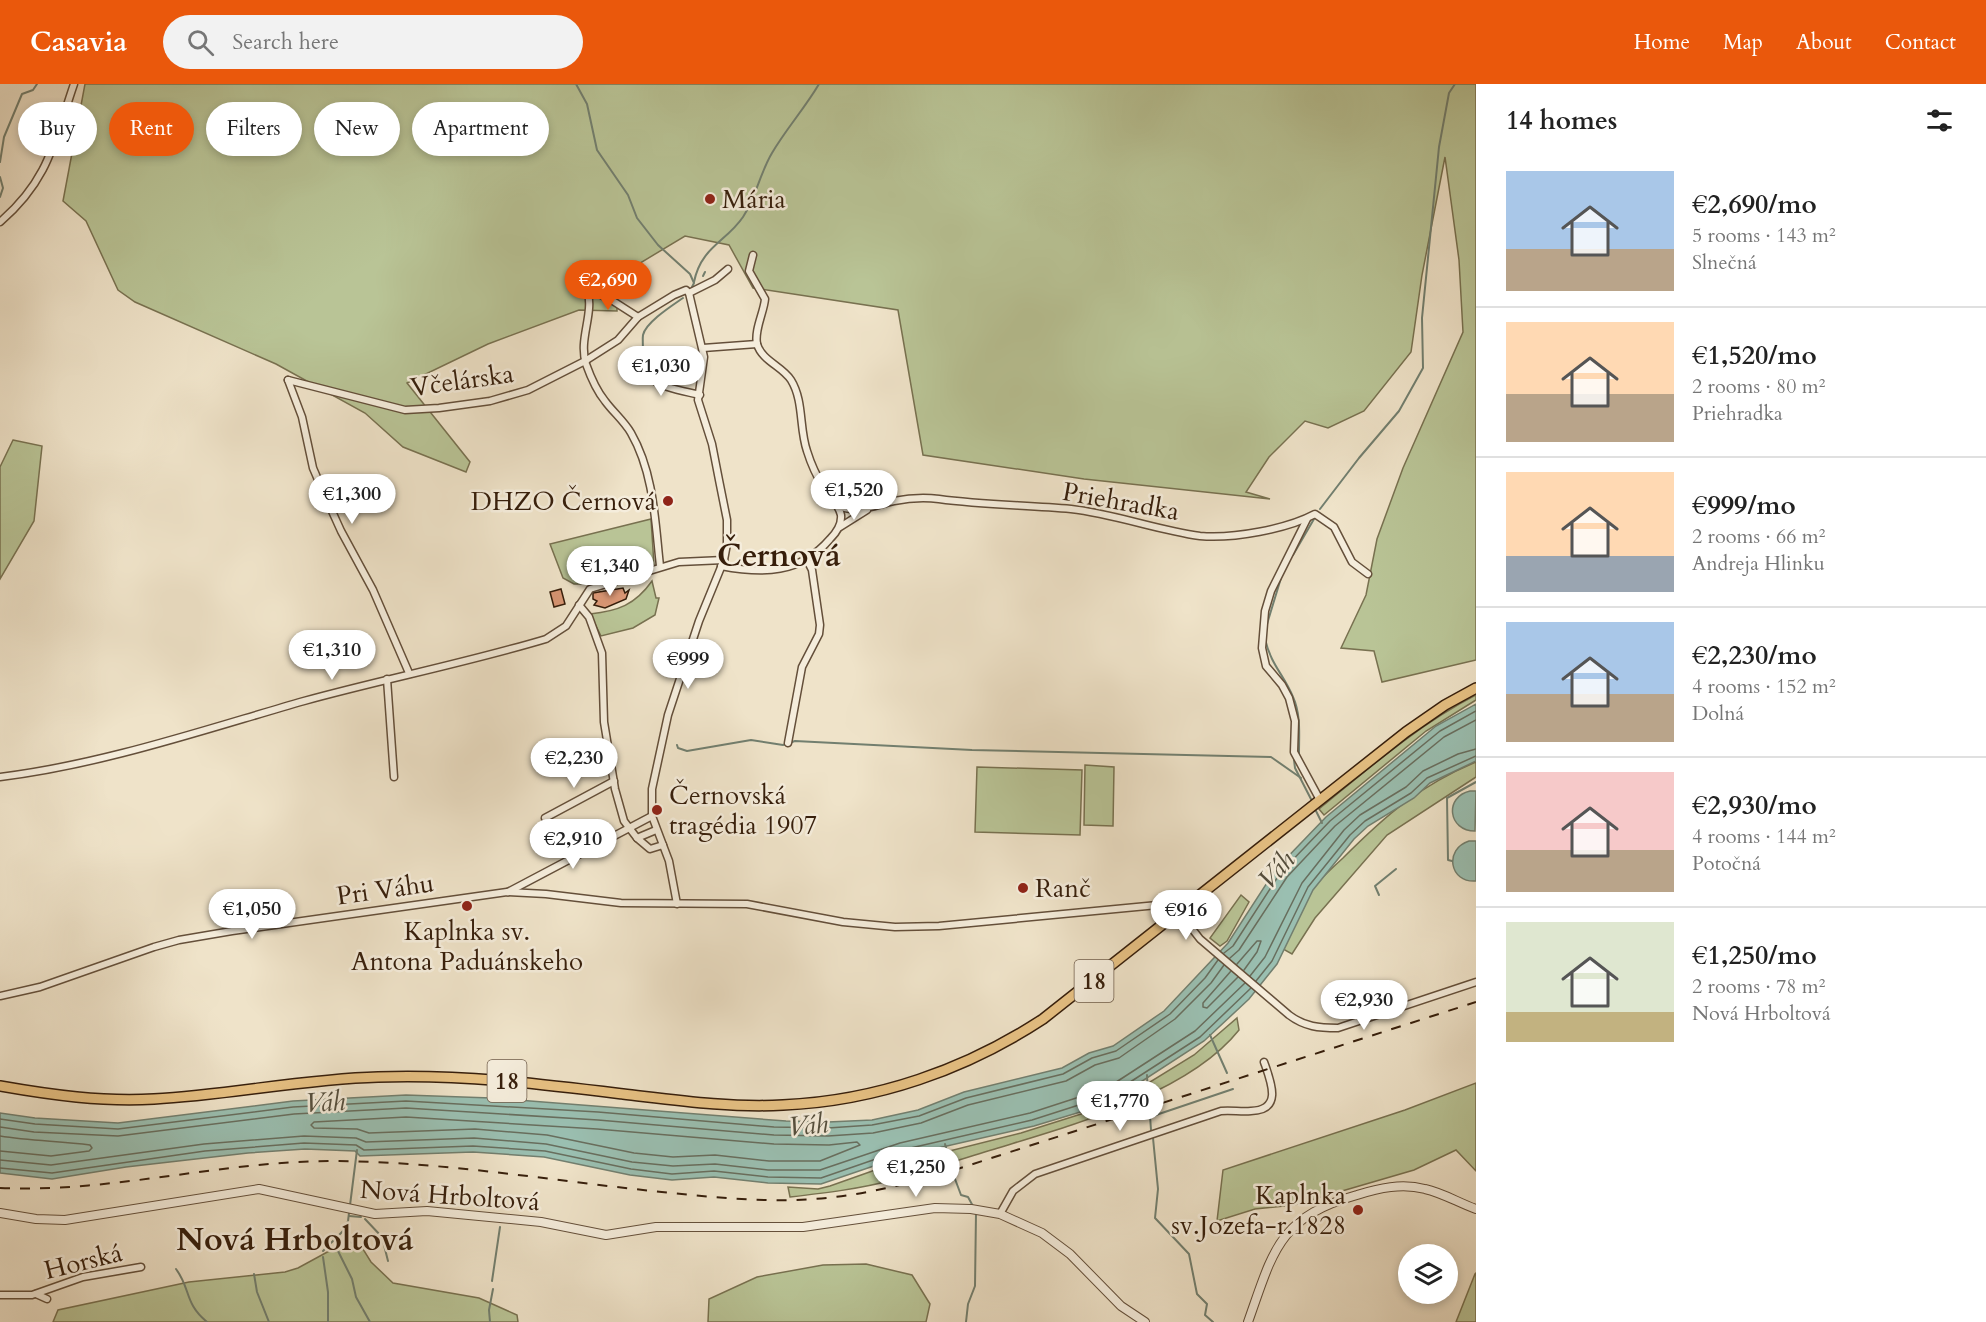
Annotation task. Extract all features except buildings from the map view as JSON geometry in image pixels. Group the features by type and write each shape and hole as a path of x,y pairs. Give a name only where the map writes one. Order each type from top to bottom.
{"main road":[{"name":"18","path":"0,1086 80,1098 151,1099 375,1077 426,1076 489,1079 738,1104 781,1105 833,1101 871,1094 918,1081 967,1061 1003,1043 1061,1006 1432,713 1476,688"}],"street":[{"path":"0,222 25,198 40,178 74,84"},
{"path":"753,255 750,271 765,299 757,344 766,358 790,378 796,391 802,436 824,487 837,505 841,516 840,527"},
{"name":"Včelárska","path":"409,674 374,590 341,531 313,468 302,417 288,380 405,410 490,402 528,390 585,361 618,340 638,317 674,295 688,292 715,280 728,269"},
{"path":"638,317 614,301 587,288 591,300 583,345 585,361 594,385 630,430 639,448 652,494 660,566"},
{"path":"677,904 669,861 652,816 654,780 668,716 699,621 723,563 727,544 727,520 712,444 699,398 703,348 688,292"},
{"path":"703,348 757,344"},
{"path":"643,368 654,380 699,398"},
{"name":"Priehradka","path":"837,505 846,509 926,498 1003,506 1070,509 1106,514 1201,536 1245,533 1279,527 1316,514 1330,522 1352,562 1368,574"},
{"path":"0,777 34,773 133,752 387,680 546,639 566,626 590,589 660,566 680,562 723,563 768,571 787,568 807,560 818,552 840,527 876,506"},
{"path":"1307,519 1271,591 1265,611 1262,648 1263,661 1282,684 1292,706 1295,721 1294,754 1316,804"},
{"path":"788,743 802,668 819,634 820,626 812,570 807,560"},
{"path":"579,605 589,617 602,653 604,722 614,782 624,821 637,838 650,849 663,846"},
{"path":"387,680 394,777"},
{"path":"545,818 614,782"},
{"path":"507,892 652,816"},
{"path":"637,838 656,830"},
{"name":"Pri Váhu","path":"0,996 40,987 154,946 179,940 507,892 621,903 747,904 843,922 895,927 939,926 1163,903 1175,907 1179,912"},
{"path":"1179,912 1200,939 1263,994 1302,1024 1338,1028 1476,982"},
{"path":"1000,1214 1013,1191 1035,1174 1221,1111 1253,1111 1264,1108 1272,1097 1272,1090 1264,1062"},
{"path":"1248,1322 1277,1246 1298,1222 1321,1206 1365,1192 1398,1186 1436,1192 1476,1209"},
{"name":"Nová Hrboltová","path":"0,1213 36,1219 65,1220 259,1189 375,1214 418,1210 523,1220 606,1235 656,1227 803,1227 935,1208 974,1209 1000,1214 1029,1225 1052,1240 1080,1263 1116,1301 1145,1322"},
{"name":"Horská","path":"0,1295 36,1294 83,1277 141,1267"},
{"name":"Horská","path":"36,1294 47,1299"}],"shaded area":[{"path":"85,84 1476,84 1476,660 1382,682 1374,651 1341,648 1366,595 1377,539 1403,468 1463,332 1459,260 1445,157 1422,275 1411,352 1364,411 1328,428 1305,421 1269,457 1246,492 1270,499 1084,479 923,455 898,310 753,288 729,245 685,236 617,277 617,311 579,310 488,344 407,383 470,462 466,472 403,447 365,413 276,364 135,302 118,290 86,221 63,201 71,156 97,156 97,102 82,102"},
{"path":"13,440 42,446 34,521 0,579 0,467"},
{"path":"651,519 654,565 584,584 574,584 563,578 550,544"},
{"path":"652,581 656,598 659,598 655,615 633,628 601,636 590,614 617,609 625,605 639,596"},
{"path":"1476,695 1476,700 1426,731 1324,815 1319,809 1414,733"},
{"path":"1476,762 1476,777 1387,835 1315,918 1292,954 1283,949 1303,903 1327,873 1404,803 1437,781"},
{"path":"1085,765 1114,767 1113,826 1084,825"},
{"path":"977,767 1082,770 1080,835 975,832"},
{"path":"1241,895 1249,902 1227,941 1220,946 1210,938"},
{"path":"1237,1018 1239,1030 1217,1052 1191,1072 1128,1104 1060,1129 906,1176 855,1188 790,1197 788,1187 818,1189 830,1186 878,1169 1021,1133 1116,1103 1194,1055"},
{"path":"1476,1083 1476,1171 1456,1150 1414,1170 1294,1205 1255,1209 1217,1221 1223,1170 1405,1110"},
{"path":"350,1242 363,1249 371,1262 393,1283 479,1298 517,1315 518,1322 53,1322 58,1310 189,1282 285,1272 298,1268"},
{"path":"866,1264 912,1275 930,1304 926,1322 708,1322 709,1299 757,1277 823,1265"},
{"path":"1475,1274 1476,1322 1456,1322"}],"water":[{"name":"Váh","path":"1476,704 1476,761 1430,783 1414,798 1368,826 1354,839 1313,890 1277,964 1249,999 1204,1041 1113,1100 1087,1110 1034,1126 903,1156 821,1184 768,1183 714,1177 672,1180 630,1175 544,1157 473,1152 360,1156 355,1151 305,1149 126,1167 52,1179 0,1173 0,1113 35,1118 118,1123 293,1101 406,1095 491,1098 786,1121 828,1122 872,1120 918,1110 964,1092 1062,1068 1089,1053 1113,1046 1164,1011 1228,943 1276,869 1326,817 1436,726"},
{"path":"1476,791 1475,831 1459,826 1453,813 1456,800 1462,794"},
{"path":"1469,841 1476,841 1476,881 1460,877 1453,865 1456,851"}],"waterway":[{"path":"0,162 4,137 22,94 33,90 37,84"},
{"path":"576,84 587,104 597,150 628,195 637,218 658,245 690,274 694,283 692,287"},
{"path":"694,282 697,270 708,253 743,217 772,153 819,84"},
{"path":"1320,509 1399,411 1423,368 1422,318 1439,147 1449,93 1455,84"},
{"path":"0,177 3,188 0,197"},
{"path":"703,276 705,272"},
{"path":"642,354 645,330 660,314 683,298"},
{"path":"1293,555 1314,519"},
{"path":"1267,624 1281,578"},
{"path":"1265,639 1271,656 1296,704 1299,753"},
{"path":"677,745 678,748 687,751 751,740 783,745 795,741 972,750 1271,757 1301,778"},
{"path":"1294,760 1295,768 1313,803"},
{"path":"1452,861 1448,860 1447,798 1476,782"},
{"path":"1315,809 1322,823"},
{"path":"1379,895 1375,886 1396,869"},
{"path":"1210,1035 1227,1073"},
{"path":"1147,1075 1148,1096"},
{"path":"1150,1117 1233,1089"},
{"path":"1150,1116 1151,1130"},
{"path":"1153,1138 1158,1189 1155,1218 1189,1254 1197,1294 1207,1304 1205,1315 1213,1322"},
{"path":"945,1144 961,1195 968,1197 974,1208"},
{"path":"323,1251 345,1229 348,1221 357,1150"},
{"path":"966,1322 968,1304 975,1286 976,1213"},
{"path":"349,1216 361,1217"},
{"path":"365,1219 382,1237 388,1261"},
{"path":"492,1281 500,1227"},
{"path":"337,1249 352,1279 356,1297 370,1322"},
{"path":"323,1257 328,1292 328,1322"},
{"path":"176,1269 195,1309 207,1322"},
{"path":"254,1274 257,1292 269,1322"},
{"path":"490,1322 489,1310 493,1289"}],"railway":[{"path":"0,1188 85,1186 254,1166 338,1161 414,1164 728,1198 771,1200 831,1198 913,1182 945,1173 1476,1002"}],"place":[{"name":"Mária","path":"710,199"},
{"name":"DHZO Černová","path":"668,501"},
{"name":"Černovská tragédia 1907","path":"657,810"},
{"name":"Ranč","path":"1023,888"},
{"name":"Kaplnka sv. Antona Paduánskeho","path":"467,906"},
{"name":"Kaplnka sv.Jozefa-r.1828","path":"1358,1210"}],"district":[{"name":"Černová","path":"779,555"},
{"name":"Nová Hrboltová","path":"295,1239"}]}
